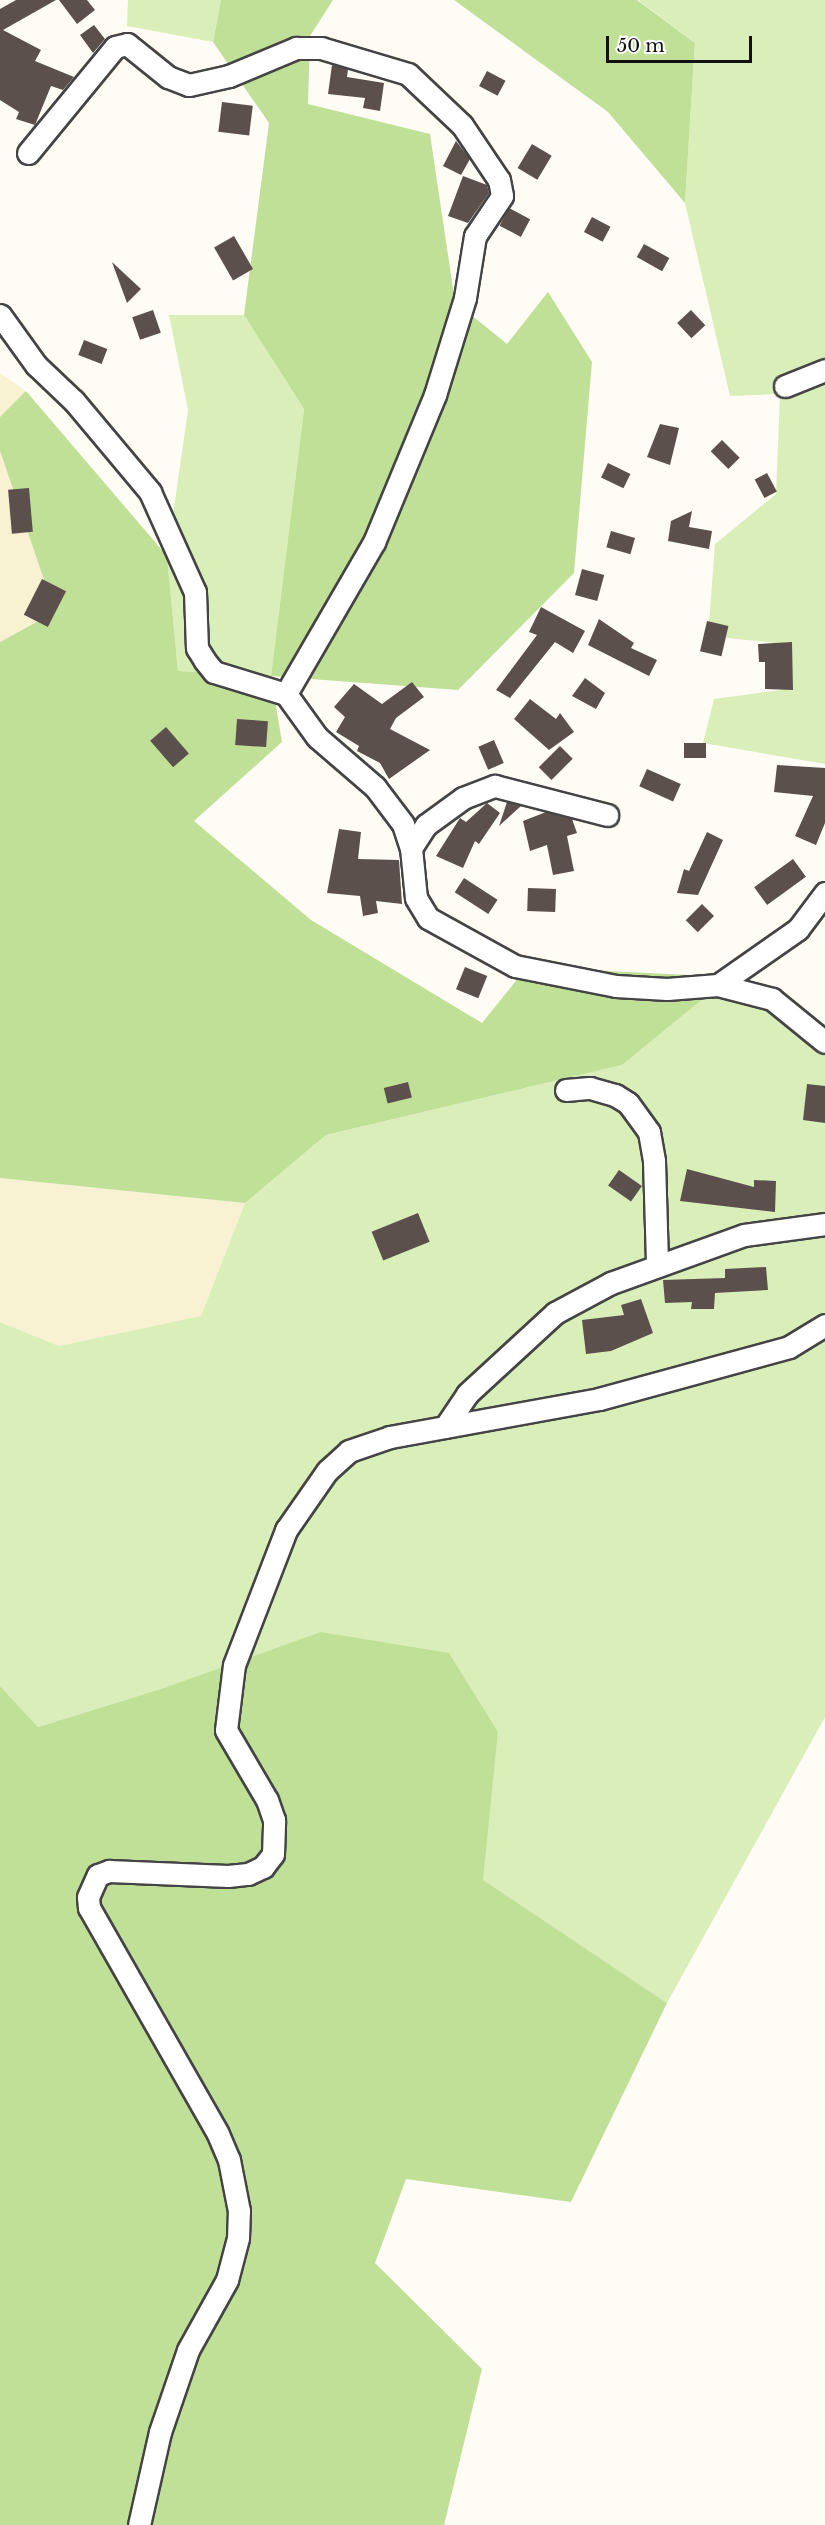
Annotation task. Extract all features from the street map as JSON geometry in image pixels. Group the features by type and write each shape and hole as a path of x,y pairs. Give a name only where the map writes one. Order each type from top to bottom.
{"street":[{"path":"28,153 115,46 127,44 168,77 189,85 229,76 296,48 321,48 408,74 462,125 499,180 502,196 475,236 465,298 435,395 374,542 286,694"},
{"path":"0,315 36,365 74,401 150,492 195,592 197,648 205,661 214,672 286,694 317,737 375,787 403,824 411,848 416,897 428,918 483,952 515,966 616,986 667,989 718,985 772,999 825,1042"},
{"path":"785,386 825,370"},
{"path":"411,848 426,825 463,798 495,786 607,815"},
{"path":"718,985 798,929 825,893"},
{"path":"566,1090 590,1088 615,1095 628,1103 649,1132 654,1161 657,1264"},
{"path":"445,1427 468,1394 555,1313 657,1264 744,1235 825,1224"},
{"path":"139,2525 160,2432 188,2350 227,2280 238,2238 238,2211 217,2132 89,1908 88,1897 98,1875 109,1871 228,1876 248,1874 273,1854 274,1820 226,1730 234,1665 286,1530 327,1471 349,1452 390,1437 599,1399 789,1347 825,1324"}],"shaded area":[{"path":"0,373 26,391 0,417"},
{"path":"0,451 55,612 0,642"},
{"path":"0,1178 245,1203 201,1316 59,1346 0,1322"}],"green space":[{"path":"128,0 221,0 213,42 127,26"},
{"path":"221,0 333,0 310,36 308,104 430,134 455,302 507,344 548,292 592,362 574,573 458,690 271,676 304,409 244,315 269,123 213,42"},
{"path":"454,0 637,0 695,43 685,203 608,112"},
{"path":"638,0 825,0 825,764 703,743 714,699 781,690 786,644 708,636 715,544 776,494 780,394 730,396 685,203 695,43"},
{"path":"169,315 244,315 304,409 271,676 178,671 167,556 188,410"},
{"path":"26,391 167,556 178,671 271,676 282,742 194,821 311,920 482,1023 527,967 730,977 622,1065 326,1135 245,1203 0,1178 0,642 55,612 0,451 0,417"},
{"path":"730,977 825,1034 825,1717 667,2003 482,1880 498,1732 167,1687 38,1727 0,1686 0,1322 59,1346 201,1316 245,1203 326,1135 622,1065"},
{"path":"321,1632 449,1653 498,1732 483,1880 667,2003 571,2202 406,2179 375,2263 482,2369 444,2525 0,2525 0,1686 38,1727 167,1687"}],"building":[{"path":"16,0 56,0 3,30 41,50 35,61 74,77 63,90 51,86 35,125 16,119 19,112 0,100 0,9"},
{"path":"59,0 87,0 95,10 77,24"},
{"path":"94,25 105,39 93,53 80,35"},
{"path":"332,65 348,69 347,77 384,83 380,111 363,108 365,98 328,94"},
{"path":"487,71 506,81 498,96 479,86"},
{"path":"222,102 253,106 249,136 218,132"},
{"path":"456,141 470,159 461,175 443,166"},
{"path":"532,144 552,156 537,180 518,168"},
{"path":"463,176 487,185 489,193 468,223 448,216"},
{"path":"509,208 530,219 521,237 500,226"},
{"path":"592,217 611,227 603,242 584,232"},
{"path":"234,236 253,269 233,280 214,248"},
{"path":"644,244 669,258 662,271 637,257"},
{"path":"112,262 141,289 127,303"},
{"path":"153,310 161,333 140,340 132,317"},
{"path":"691,310 705,325 691,338 677,323"},
{"path":"84,340 107,349 102,364 78,355"},
{"path":"660,424 679,428 670,465 647,457"},
{"path":"722,440 740,458 728,469 711,451"},
{"path":"608,463 630,474 623,488 601,477"},
{"path":"767,473 777,492 764,498 755,480"},
{"path":"29,488 33,532 12,534 8,490"},
{"path":"692,511 689,527 712,531 709,549 668,541 671,521"},
{"path":"611,531 635,538 630,554 606,547"},
{"path":"582,569 604,575 597,601 575,595"},
{"path":"42,579 66,591 48,627 24,615"},
{"path":"541,607 585,631 573,653 555,642 510,698 496,690 537,635 529,632"},
{"path":"599,619 634,643 631,648 657,660 649,676 588,645"},
{"path":"707,621 728,626 721,656 700,651"},
{"path":"792,642 793,690 765,689 765,662 759,662 758,644"},
{"path":"585,678 605,693 596,709 572,696"},
{"path":"412,682 424,697 396,718 390,729 430,750 389,779 380,763 357,751 359,746 336,732 345,717 334,707 354,684 382,704"},
{"path":"530,699 556,719 560,713 574,732 549,750 514,719"},
{"path":"237,719 268,721 266,747 235,745"},
{"path":"166,727 189,753 173,767 150,741"},
{"path":"494,740 504,763 488,770 478,747"},
{"path":"684,743 706,743 706,758 684,758"},
{"path":"560,746 573,759 552,780 539,767"},
{"path":"777,765 825,768 825,823 816,845 795,836 813,796 774,792"},
{"path":"647,769 681,784 673,801 639,786"},
{"path":"507,802 521,806 499,826"},
{"path":"487,803 500,813 479,844 475,841 463,868 436,856 460,818 466,822"},
{"path":"546,812 572,819 577,833 567,836 574,871 553,875 547,845 530,851 523,821"},
{"path":"339,829 361,832 358,859 399,860 402,904 376,901 378,913 363,916 360,896 327,893"},
{"path":"707,832 723,840 698,895 677,893 684,869 689,871"},
{"path":"793,859 806,877 767,905 754,887"},
{"path":"464,878 498,900 488,914 455,892"},
{"path":"528,888 556,889 555,912 527,911"},
{"path":"702,904 714,916 698,932 686,920"},
{"path":"465,967 487,976 478,998 456,989"},
{"path":"408,1082 412,1098 388,1104 384,1088"},
{"path":"807,1084 825,1086 825,1123 803,1120"},
{"path":"687,1169 754,1187 754,1180 776,1181 775,1212 680,1201"},
{"path":"619,1170 642,1186 631,1202 608,1186"},
{"path":"418,1213 430,1242 383,1260 372,1232"},
{"path":"766,1267 768,1290 715,1293 714,1309 691,1309 692,1302 665,1303 663,1280 725,1278 725,1269"},
{"path":"641,1299 653,1333 611,1351 586,1354 582,1320 624,1315 621,1305"}]}
